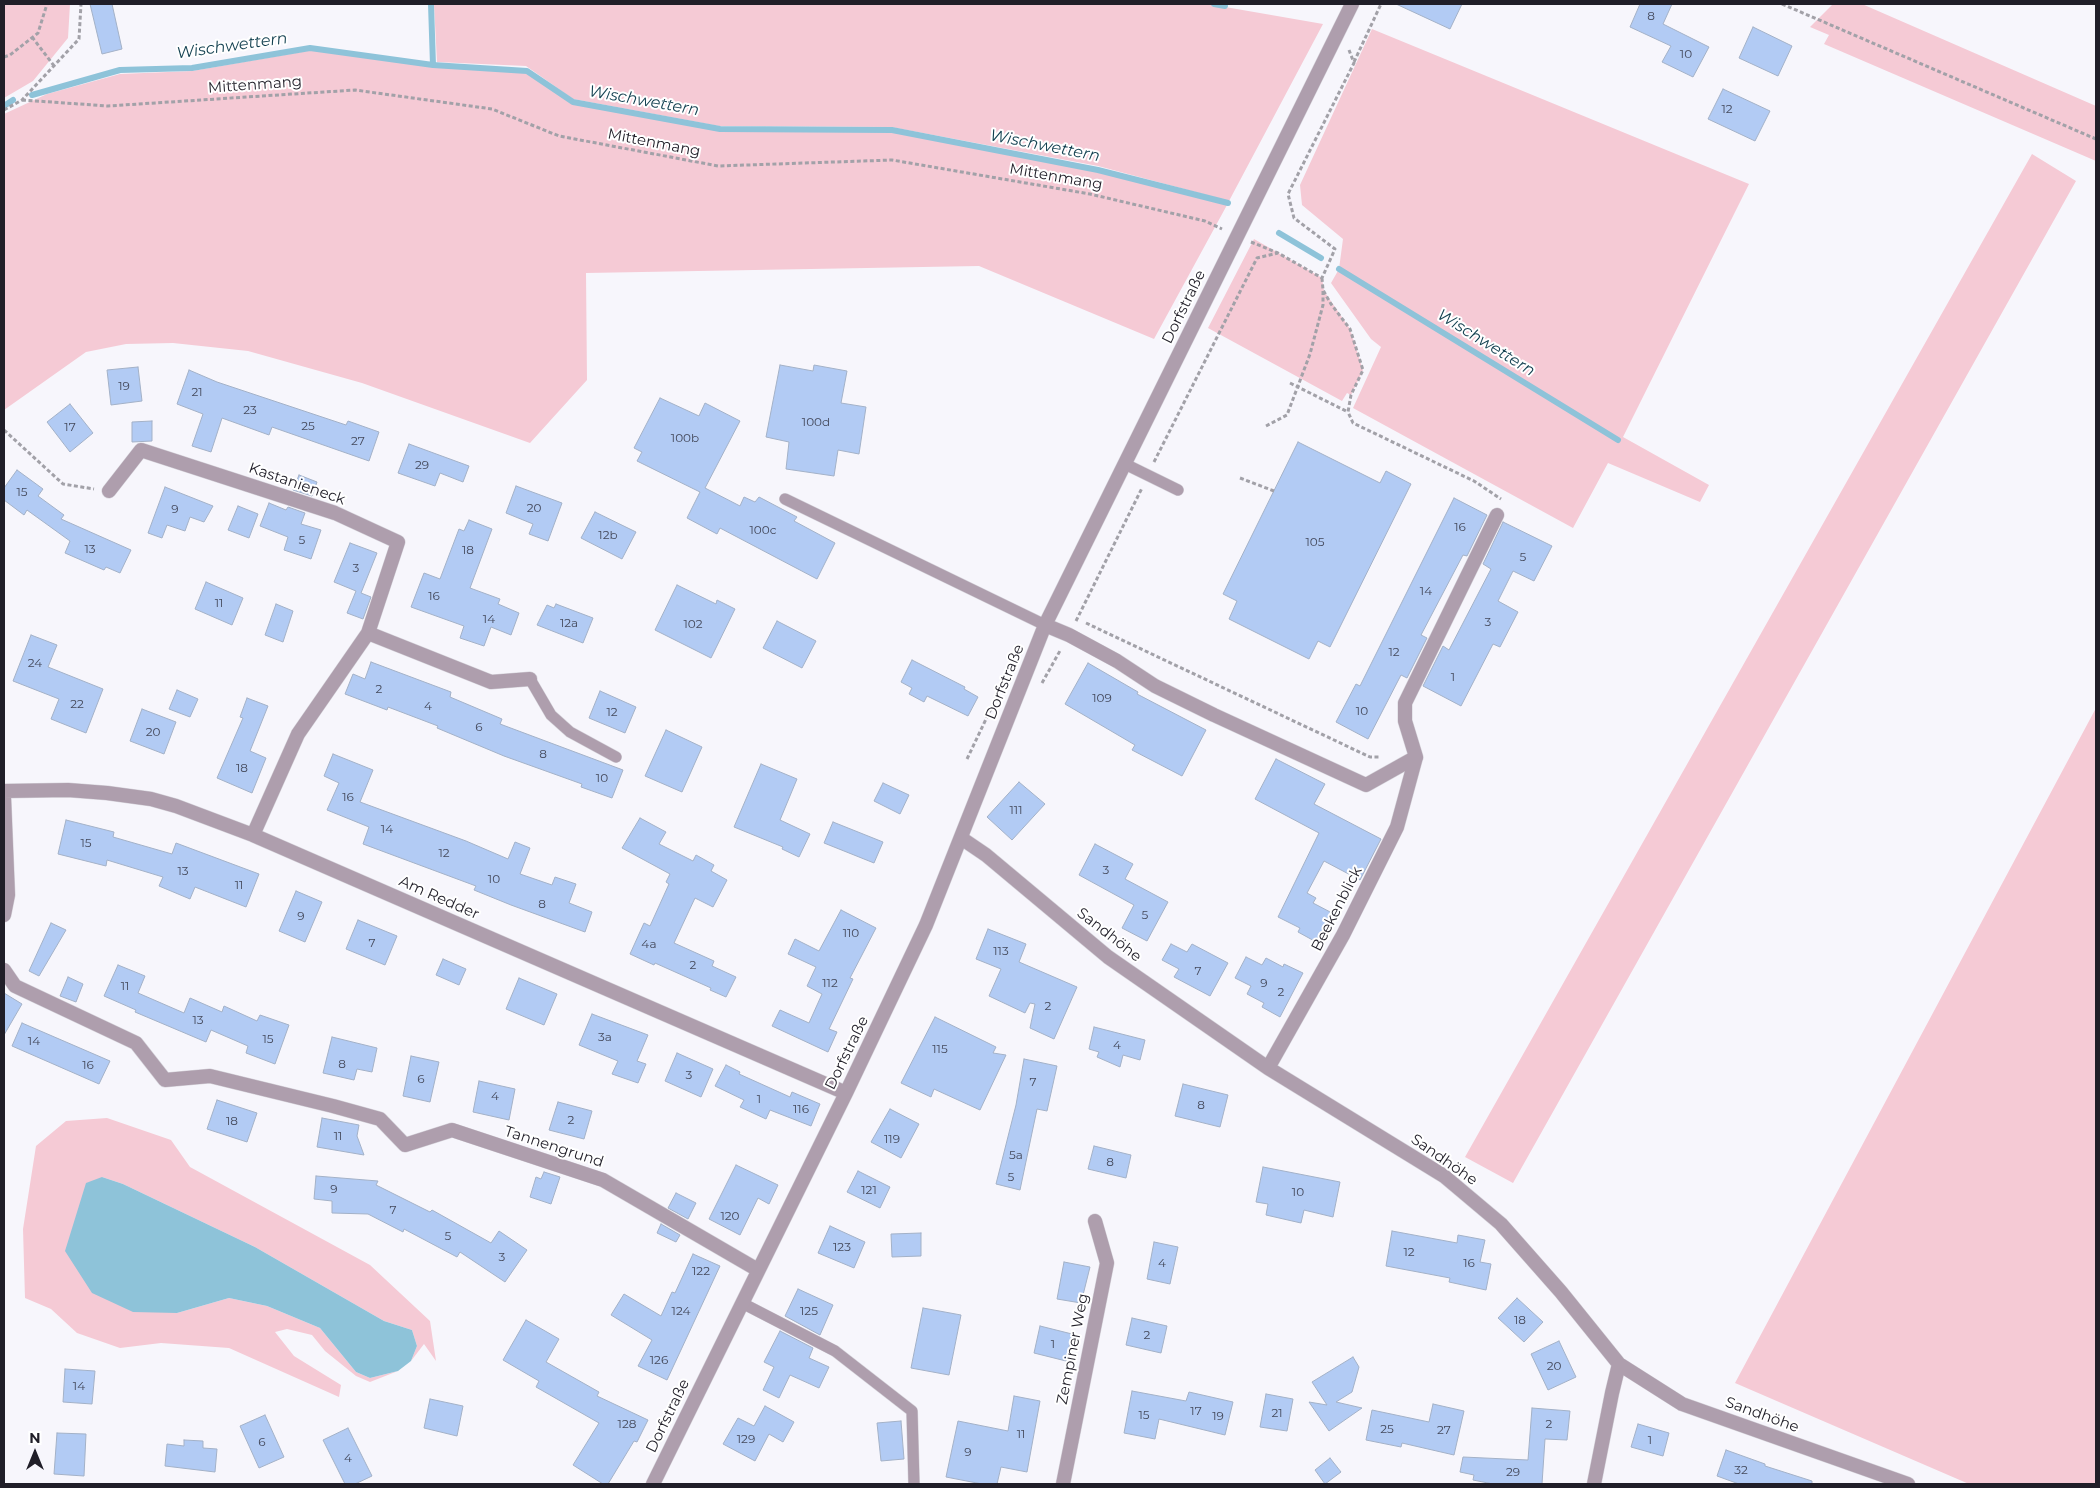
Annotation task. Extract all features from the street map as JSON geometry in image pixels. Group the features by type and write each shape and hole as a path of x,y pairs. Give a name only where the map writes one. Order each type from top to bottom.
{"street":[{"name":"Dorfstraße","path":"653,1484 846,1093 926,925 1045,625 1352,4"},
{"name":"Kastanieneck","path":"109,491 141,450 335,513 398,542 368,633 298,734 253,835"},
{"path":"1045,625 1069,635 1117,661 1155,686 1366,785 1416,757 1405,722 1405,703 1496,515"},
{"path":"368,633 491,682 530,680"},
{"name":"Beekenblick","path":"1268,1068 1343,935 1397,827 1416,757"},
{"name":"Am Redder","path":"4,791 68,790 107,793 151,799 176,806 253,835 846,1093"},
{"path":"4,797 8,895 4,915"},
{"name":"Sandhöhe","path":"961,838 986,855 1108,957 1268,1068 1444,1176 1501,1224 1561,1292 1619,1364 1682,1404 1908,1484"},
{"name":"Tannengrund","path":"4,970 15,986 136,1043 165,1080 210,1076 333,1106 380,1119 405,1145 452,1130 603,1180 758,1270"},
{"name":"Zempiner Weg","path":"1063,1484 1107,1263 1095,1221"},
{"path":"1594,1484 1619,1364"}],"lane":[{"path":"1125,464 1178,490"},
{"path":"785,499 1045,625"},
{"path":"530,680 552,715 570,732 616,757"},
{"path":"742,1303 835,1351 912,1411 914,1484"}],"path":[{"path":"4,57 10,55 38,33 47,4"},
{"path":"4,110 22,100 55,67 79,39 81,4"},
{"path":"1266,426 1287,415 1310,354 1323,305 1324,290 1322,278 1335,248 1294,218 1288,194 1354,63 1381,4"},
{"path":"1782,4 2096,139"},
{"path":"1338,33 1344,38 1354,63"},
{"path":"32,37 55,67"},
{"name":"Mittenmang","path":"22,100 108,106 355,90 492,109 559,136 718,166 883,160 902,161 1090,194 1204,221 1278,253 1322,278"},
{"path":"1040,686 1078,619 1257,258 1278,253"},
{"path":"1324,290 1331,304 1350,329 1363,370 1351,395 1348,412 1353,423 1474,481 1494,493 1504,501 1496,515"},
{"path":"1290,383 1348,412"},
{"path":"4,430 63,484 109,491"},
{"path":"1240,478 1274,491"},
{"path":"1078,619 1370,757 1416,757"}],"shaded area":[{"path":"4,4 70,4 68,38 33,81 4,98"},
{"path":"434,4 1208,4 1323,24 1229,201 1098,166 891,127 719,126 573,99 526,66 437,62"},
{"path":"1833,4 1862,4 2096,106 2096,161 1824,44 1829,35 1810,27"},
{"path":"1372,29 1749,184 1623,437 1709,485 1700,502 1608,463 1573,528 1353,408 1381,347 1371,339 1331,283 1339,269 1343,239 1302,205 1300,185"},
{"path":"313,50 433,67 525,72 571,103 719,131 891,132 1096,171 1227,205 1154,339 979,266 586,273 587,380 530,443 362,383 248,351 173,343 126,344 86,352 4,410 4,114 47,94 120,74 192,71"},
{"path":"2032,154 2076,181 1513,1183 1465,1157"},
{"path":"1254,239 1322,278 1324,291 1350,329 1363,370 1351,395 1347,393 1342,401 1208,328"},
{"path":"2096,708 2096,1484 1969,1484 1735,1383"},
{"path":"107,1118 171,1140 190,1167 370,1265 430,1321 436,1361 424,1344 411,1361 417,1346 412,1330 384,1321 255,1247 123,1184 102,1177 177,1313 229,1298 267,1306 320,1328 356,1372 370,1378 398,1371 370,1382 356,1376 325,1351 312,1335 287,1329 275,1332 294,1356 341,1385 339,1397 229,1348 161,1343 120,1348 77,1333 51,1309 25,1298 23,1229 36,1146 66,1121"}],"water":[{"path":"102,1177 123,1184 255,1247 384,1321 412,1330 417,1346 411,1361 398,1371 370,1378 356,1372 320,1328 267,1306 229,1298 177,1313 133,1312 92,1293 65,1251 86,1183"}],"building":[{"path":"90,4 112,4 122,49 102,54"},
{"path":"1396,4 1462,4 1450,29"},
{"path":"1640,4 1672,4 1663,24 1709,47 1693,77 1662,62 1671,46 1630,27"},
{"path":"1753,27 1792,46 1778,76 1739,58"},
{"path":"1723,89 1770,111 1755,141 1708,119"},
{"path":"780,365 813,371 814,365 847,371 841,403 866,407 859,454 838,450 834,476 786,469 789,442 766,437"},
{"path":"138,367 142,401 111,405 107,370"},
{"path":"189,370 217,382 346,425 348,421 379,432 369,461 272,427 269,435 222,418 211,452 192,446 203,414 177,404"},
{"path":"660,398 699,416 705,403 740,421 705,488 740,506 744,497 755,502 759,497 797,517 794,521 835,543 817,579 720,528 717,534 687,518 700,492 637,461 642,452 634,448"},
{"path":"70,404 93,433 70,452 47,422"},
{"path":"152,421 152,441 132,442 132,422"},
{"path":"1298,442 1380,483 1386,471 1411,484 1330,647 1318,641 1309,659 1229,619 1237,601 1223,594"},
{"path":"409,444 469,466 463,482 440,473 435,486 398,473"},
{"path":"17,470 43,489 38,496 64,515 61,519 131,550 120,573 106,567 104,570 65,553 70,541 27,510 24,515 4,500 4,488"},
{"path":"299,475 317,482 312,496 293,490"},
{"path":"516,486 562,503 548,541 529,534 533,524 506,513"},
{"path":"165,487 213,506 204,522 190,517 185,531 167,525 162,538 148,533"},
{"path":"1454,498 1487,515 1467,556 1463,555 1421,635 1427,638 1407,678 1401,675 1368,739 1336,722 1356,684 1360,686"},
{"path":"269,503 286,510 288,507 305,513 301,524 321,530 311,559 284,550 288,537 260,526"},
{"path":"238,506 258,514 249,538 228,530"},
{"path":"595,512 636,532 622,559 581,538"},
{"path":"469,520 492,529 470,588 500,599 498,604 519,613 511,635 491,627 484,646 460,638 464,626 411,607 424,573 440,579 459,529 464,531"},
{"path":"1503,522 1552,546 1534,581 1513,571 1498,601 1518,612 1500,647 1493,644 1461,706 1423,686 1443,646 1449,650 1491,569 1483,564"},
{"path":"350,543 377,553 361,593 371,597 363,619 347,613 356,591 334,582"},
{"path":"206,582 243,598 232,625 195,609"},
{"path":"677,585 716,604 717,600 735,609 711,658 655,630"},
{"path":"276,604 293,611 283,642 265,635"},
{"path":"556,604 593,618 583,643 537,625 547,605 554,608"},
{"path":"777,621 816,641 802,668 763,648"},
{"path":"31,635 57,645 48,667 103,689 86,733 51,719 59,699 13,681"},
{"path":"912,660 965,687 964,689 978,697 968,716 927,696 924,702 909,694 912,688 901,682"},
{"path":"371,662 451,692 450,697 502,719 500,724 623,770 612,798 581,787 582,784 504,756 437,728 438,726 388,707 387,710 345,694 353,674 365,679"},
{"path":"1088,663 1138,692 1137,694 1206,730 1182,776 1132,750 1135,745 1065,704"},
{"path":"177,690 198,699 190,717 169,709"},
{"path":"600,691 636,707 625,733 589,718"},
{"path":"247,698 268,706 250,751 266,758 252,793 217,778 243,718 240,717"},
{"path":"142,709 176,722 164,754 130,741"},
{"path":"666,730 702,747 682,792 645,776"},
{"path":"333,754 373,770 360,802 466,841 508,859 515,842 530,848 520,874 552,885 555,877 576,884 569,903 592,912 585,932 474,890 476,886 363,844 369,827 327,810 339,783 324,776"},
{"path":"1276,759 1325,784 1314,804 1381,839 1360,880 1324,861 1307,893 1316,898 1313,903 1334,914 1318,943 1298,932 1300,928 1278,917 1319,833 1255,799"},
{"path":"761,764 797,779 780,820 810,834 799,857 782,849 783,847 734,827"},
{"path":"1019,782 1045,804 1012,840 987,817"},
{"path":"883,783 909,795 900,814 874,801"},
{"path":"640,818 666,832 659,844 693,861 696,855 714,865 711,871 727,880 713,907 695,898 674,943 714,961 712,966 736,977 726,997 710,990 711,988 630,954 644,923 650,926 669,884 666,882 670,874 622,848"},
{"path":"66,820 114,832 113,837 172,854 176,843 259,874 246,907 195,887 190,899 159,886 163,877 107,860 106,866 58,854"},
{"path":"833,822 883,842 874,863 824,843"},
{"path":"1095,844 1133,864 1125,879 1168,902 1147,941 1122,928 1134,905 1079,875"},
{"path":"296,891 322,902 305,942 279,931"},
{"path":"841,910 876,928 850,978 853,979 829,1029 837,1032 828,1052 772,1026 780,1010 809,1023 822,994 807,986 816,967 788,954 795,939 819,951"},
{"path":"358,920 397,936 385,965 346,949"},
{"path":"51,923 66,930 39,976 29,971"},
{"path":"988,929 1026,944 1019,962 1077,987 1054,1039 1030,1028 1035,1004 1030,1003 1025,1013 989,996 1001,969 976,959"},
{"path":"1171,944 1187,952 1192,944 1228,963 1210,996 1174,977 1179,969 1162,960"},
{"path":"1246,957 1262,965 1266,958 1283,967 1284,964 1303,973 1280,1017 1262,1007 1264,1003 1247,994 1251,986 1235,978"},
{"path":"443,959 466,969 459,985 436,975"},
{"path":"118,965 145,976 138,993 184,1013 190,998 222,1012 224,1006 257,1021 260,1015 289,1025 275,1064 246,1053 248,1046 211,1030 206,1042 135,1012 136,1010 104,996"},
{"path":"68,977 83,984 76,1002 60,996"},
{"path":"519,978 557,994 544,1025 506,1009"},
{"path":"4,993 22,1004 4,1035"},
{"path":"592,1014 648,1035 637,1061 646,1064 638,1083 612,1074 618,1061 579,1045"},
{"path":"935,1017 996,1047 993,1053 1006,1055 980,1110 934,1089 931,1097 901,1083"},
{"path":"22,1023 110,1061 99,1084 12,1046"},
{"path":"1094,1027 1145,1040 1140,1060 1123,1055 1120,1067 1097,1057 1099,1052 1089,1049"},
{"path":"332,1037 377,1048 372,1072 357,1069 354,1080 323,1073"},
{"path":"677,1053 713,1069 701,1097 665,1081"},
{"path":"411,1056 439,1062 430,1102 403,1096"},
{"path":"1024,1059 1057,1066 1047,1111 1037,1109 1020,1190 996,1184 1016,1105"},
{"path":"726,1065 740,1072 739,1074 790,1097 792,1092 820,1104 811,1126 770,1110 766,1119 740,1107 744,1100 715,1086"},
{"path":"479,1081 515,1089 509,1120 473,1112"},
{"path":"1183,1084 1228,1095 1220,1127 1175,1116"},
{"path":"217,1100 257,1113 247,1142 207,1129"},
{"path":"558,1102 592,1111 584,1139 549,1130"},
{"path":"890,1109 919,1124 901,1158 871,1142"},
{"path":"322,1118 359,1125 357,1136 364,1155 317,1147"},
{"path":"1094,1146 1131,1155 1126,1178 1088,1169"},
{"path":"736,1165 778,1185 769,1204 758,1198 740,1235 709,1219"},
{"path":"1263,1167 1340,1182 1333,1217 1304,1210 1301,1223 1266,1215 1268,1204 1256,1202"},
{"path":"858,1171 890,1187 880,1208 847,1192"},
{"path":"544,1172 560,1177 551,1204 530,1197 536,1177 541,1179"},
{"path":"316,1176 378,1181 376,1185 430,1212 432,1210 491,1243 499,1231 527,1250 505,1282 460,1252 457,1257 404,1229 403,1232 368,1214 332,1213 332,1201 314,1199"},
{"path":"676,1193 696,1203 688,1219 668,1208"},
{"path":"661,1224 680,1235 676,1242 657,1233"},
{"path":"830,1226 865,1242 854,1268 818,1253"},
{"path":"1392,1231 1457,1243 1458,1235 1485,1240 1480,1262 1491,1264 1486,1290 1449,1282 1450,1278 1386,1266"},
{"path":"921,1233 921,1256 892,1257 891,1234"},
{"path":"1154,1242 1178,1247 1170,1284 1147,1279"},
{"path":"693,1254 720,1266 667,1380 638,1366 652,1340 611,1315 624,1294 661,1316 672,1292 675,1293"},
{"path":"1064,1262 1090,1267 1081,1303 1057,1299"},
{"path":"798,1289 833,1305 820,1335 785,1316"},
{"path":"1517,1298 1543,1322 1524,1342 1498,1318"},
{"path":"923,1308 961,1315 949,1375 911,1368"},
{"path":"1132,1318 1167,1326 1161,1353 1126,1345"},
{"path":"526,1320 559,1339 546,1362 599,1392 597,1396 648,1420 637,1442 634,1441 608,1484 603,1484 573,1465 599,1423 536,1387 539,1381 503,1360"},
{"path":"1040,1326 1072,1334 1066,1361 1034,1353"},
{"path":"780,1331 813,1348 809,1358 829,1367 819,1388 790,1375 779,1398 763,1390 774,1367 764,1362"},
{"path":"1559,1341 1576,1377 1548,1390 1531,1354"},
{"path":"1353,1357 1359,1367 1352,1392 1336,1402 1362,1408 1329,1431 1309,1402 1327,1405 1312,1382"},
{"path":"65,1369 95,1371 92,1404 63,1402"},
{"path":"1132,1391 1186,1401 1189,1392 1233,1402 1225,1435 1159,1419 1155,1439 1124,1433"},
{"path":"1266,1394 1293,1399 1287,1431 1260,1427"},
{"path":"1014,1396 1040,1401 1027,1472 1001,1467 997,1484 982,1484 946,1477 958,1421 1008,1431"},
{"path":"430,1399 463,1406 457,1436 424,1428"},
{"path":"1433,1404 1464,1411 1454,1455 1402,1443 1401,1447 1366,1440 1372,1410 1429,1422"},
{"path":"765,1406 794,1422 783,1442 769,1434 755,1461 723,1444 738,1418 754,1426"},
{"path":"1532,1408 1570,1411 1567,1440 1545,1439 1542,1484 1493,1484 1473,1480 1474,1475 1460,1472 1463,1457 1528,1460"},
{"path":"265,1415 284,1457 259,1468 240,1426"},
{"path":"901,1421 904,1459 881,1461 877,1423"},
{"path":"1638,1424 1669,1433 1663,1456 1631,1447"},
{"path":"348,1428 372,1476 355,1484 345,1484 323,1440"},
{"path":"57,1433 86,1434 84,1476 54,1474"},
{"path":"184,1440 203,1441 203,1448 217,1449 215,1472 165,1466 167,1444 184,1446"},
{"path":"1726,1450 1765,1464 1765,1466 1812,1481 1812,1484 1739,1484 1717,1476"},
{"path":"1330,1458 1341,1472 1325,1484 1315,1470"}],"waterway":[{"path":"431,4 433,65"},
{"path":"1214,4 1225,6"},
{"name":"Wischwettern","path":"32,95 120,70 192,68 310,48 433,65 527,71 573,102 720,129 892,130 1098,170 1228,203"},
{"name":"Wischwettern","path":"4,106 13,100"},
{"name":"Wischwettern","path":"1279,233 1321,258"},
{"name":"Wischwettern","path":"1339,269 1618,440"}]}
